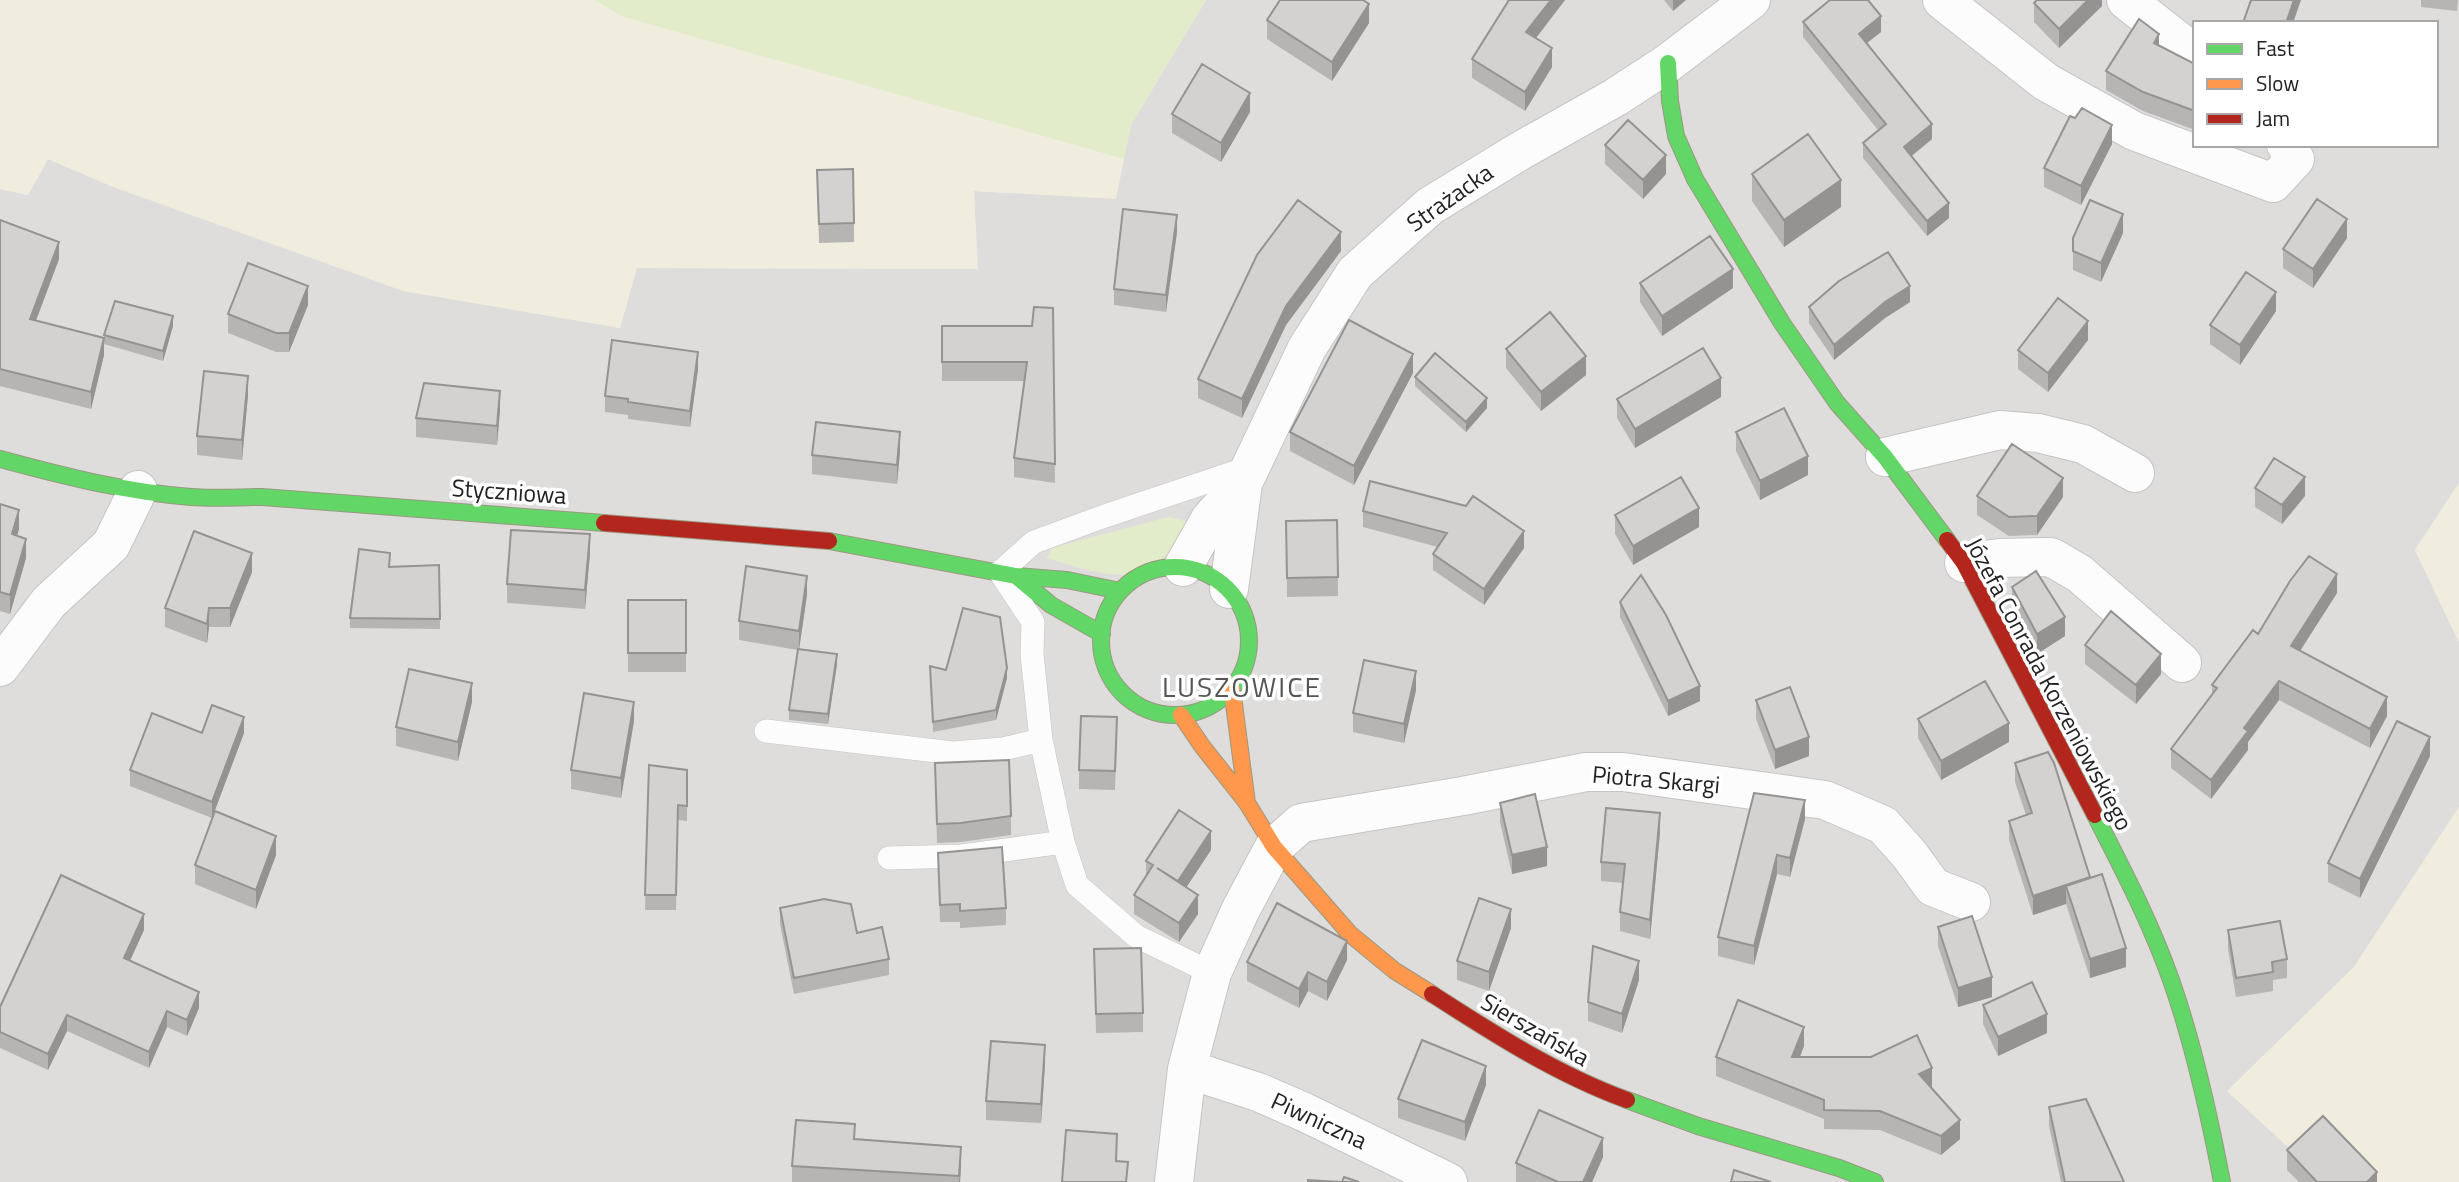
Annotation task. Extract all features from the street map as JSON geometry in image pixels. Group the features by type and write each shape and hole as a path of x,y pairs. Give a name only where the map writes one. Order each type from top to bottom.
{"street":[{"name":"Strażacka","path":"1183,567 1210,519 1247,475 1307,348 1355,273 1430,206 1520,150 1616,97 1668,63 1751,0"},
{"path":"1942,0 2046,82 2134,131 2273,183 2290,152"},
{"path":"2126,0 2193,52"},
{"name":"Józefa Conrada Korzeniowskiego","path":"1668,63 1670,101 1676,136 1695,179 1782,323 1837,403 1885,457 1964,563 2037,700 2132,889 2171,979 2196,1066 2222,1182"},
{"path":"1885,457 1964,436 2000,430 2038,433 2083,444 2135,473"},
{"name":"Styczniowa","path":"0,460 46,472 193,498 275,498 825,540 1008,574 1067,580 1120,591"},
{"name":"Strażacka","path":"1229,589 1247,475"},
{"path":"0,667 49,602 111,545 138,490"},
{"path":"1964,563 1999,558 2051,556 2080,574 2182,663"},
{"path":"1183,567 1208,574 1229,589 1247,620 1248,656 1232,689 1209,707 1181,715 1160,714 1140,706 1122,693 1110,676 1103,655 1102,634 1105,619 1120,591 1138,577 1160,568 1183,567"},
{"name":"Styczniowa","path":"1008,574 1051,605 1102,634"},
{"name":"Sierszańska","path":"1232,689 1235,722 1244,763 1247,803"},
{"name":"Sierszańska","path":"1181,715 1202,747 1247,803 1274,847 1350,934 1395,971 1475,1022 1588,1086 1698,1126 1839,1168 1875,1182"},
{"name":"Piotra Skargi","path":"1174,1182 1187,1069 1212,973 1241,909 1274,847 1301,822 1463,796 1586,772 1623,772 1825,800 1883,825 1933,887 1971,902"},
{"name":"Piwniczna","path":"1187,1069 1258,1092 1448,1182"}],"lane":[{"path":"1212,973 1136,936 1077,885 1063,842 1041,740 1032,654 1033,622 1008,574 1034,542 1105,516 1247,475"},
{"path":"766,731 953,753 1003,749 1041,740"},
{"path":"889,858 962,856 1063,842"}],"shaded area":[{"path":"0,0 595,0 621,16 1124,159 1116,199 974,191 978,269 637,268 620,328 403,291 116,188 48,159 28,195 0,189"},
{"path":"1206,0 2459,0 2459,483 2415,550 2459,642 2459,807 2354,967 2228,1091 2326,1182 0,1182 0,189 28,195 48,159 116,188 620,328 636,268 977,269 974,191 1115,198 1131,125"},
{"path":"1179,406 1214,422 1199,464 1160,452"},
{"path":"2459,483 2459,642 2415,550"},
{"path":"2459,807 2459,1182 2326,1182 2227,1091 2354,967"},
{"path":"1247,981 1299,1008 1282,1041 1229,1014"},
{"path":"1568,1017 1666,1049 1654,1081 1559,1040"}],"green space":[{"path":"595,0 1206,0 1131,125 1124,159 621,16"},
{"path":"1168,517 1196,523 1167,555 1138,571 1110,574 1047,558 1052,548"}],"building":[{"path":"1280,0 1363,0 1369,4 1332,62 1267,20"},
{"path":"1509,0 1551,0 1526,32 1552,48 1525,92 1472,59"},
{"path":"1830,0 1868,0 1881,16 1859,34 1932,124 1904,147 1949,203 1927,221 1863,143 1886,124 1803,22"},
{"path":"2037,0 2088,0 2059,29 2034,3"},
{"path":"2251,0 2294,0 2287,21 2244,21"},
{"path":"2139,19 2159,34 2154,43 2193,63 2193,110 2143,92 2106,71"},
{"path":"1202,64 1250,93 1221,143 1172,114"},
{"path":"2082,108 2112,125 2081,186 2044,168 2070,116 2075,118"},
{"path":"1628,120 1666,155 1643,180 1605,145"},
{"path":"1808,134 1841,180 1784,220 1752,174"},
{"path":"853,169 854,223 819,224 817,170"},
{"path":"2317,199 2347,219 2313,269 2283,249"},
{"path":"1298,200 1341,232 1286,306 1242,399 1198,379 1257,255"},
{"path":"2090,200 2123,214 2101,263 2073,251 2073,238"},
{"path":"1123,209 1177,215 1166,295 1114,289"},
{"path":"0,220 59,242 30,319 104,338 91,392 0,369"},
{"path":"1710,236 1733,269 1662,316 1640,283"},
{"path":"1888,252 1910,286 1885,302 1834,345 1809,307 1839,281"},
{"path":"248,263 308,286 289,333 276,333 228,314"},
{"path":"2246,272 2276,292 2240,345 2210,325"},
{"path":"2058,298 2088,321 2048,373 2018,350"},
{"path":"115,301 173,316 163,351 104,335"},
{"path":"1034,307 1053,308 1055,464 1014,458 1027,362 942,362 942,326 1032,326"},
{"path":"1550,312 1586,356 1541,392 1506,349"},
{"path":"1349,320 1413,354 1354,466 1290,432"},
{"path":"612,340 698,352 690,411 605,396"},
{"path":"1703,348 1721,378 1635,429 1617,399"},
{"path":"1435,353 1487,398 1466,422 1415,377"},
{"path":"204,371 248,376 242,440 197,436"},
{"path":"424,383 500,391 497,426 416,418"},
{"path":"1784,408 1808,456 1760,481 1736,432"},
{"path":"816,422 900,432 897,465 812,455"},
{"path":"2012,444 2063,478 2037,516 2009,517 1977,496"},
{"path":"2274,458 2305,477 2282,505 2255,488"},
{"path":"1681,477 1699,508 1633,546 1615,515"},
{"path":"1370,481 1466,506 1473,496 1524,531 1484,589 1433,554 1447,533 1363,511"},
{"path":"0,504 19,510 12,534 26,539 10,595 0,592"},
{"path":"1337,520 1338,577 1287,578 1286,521"},
{"path":"511,530 590,534 585,590 507,584"},
{"path":"194,531 252,553 230,608 209,608 207,624 165,608"},
{"path":"359,549 390,553 389,567 439,565 440,619 350,618"},
{"path":"2309,556 2337,574 2291,646 2387,697 2370,729 2279,681 2244,728 2248,731 2211,780 2171,749 2217,688 2212,685 2253,630 2258,634 2290,581"},
{"path":"746,566 807,576 799,631 739,621"},
{"path":"2036,571 2065,617 2037,634 2012,587"},
{"path":"1641,575 1666,615 1700,686 1668,701 1620,602"},
{"path":"628,600 686,600 686,653 628,653"},
{"path":"963,608 1000,617 1007,668 996,710 933,722 930,666 946,670"},
{"path":"2111,611 2161,654 2136,685 2085,645"},
{"path":"798,649 837,654 828,714 789,710"},
{"path":"1364,660 1416,671 1404,724 1353,713"},
{"path":"409,669 472,683 458,742 396,727"},
{"path":"1985,681 2009,723 1941,761 1918,719"},
{"path":"1790,687 1809,737 1775,750 1756,700"},
{"path":"584,693 634,702 621,778 571,770"},
{"path":"212,705 244,717 212,802 130,770 152,713 202,733"},
{"path":"1081,716 1117,717 1115,771 1079,770"},
{"path":"2397,721 2430,737 2360,879 2328,863"},
{"path":"2048,752 2054,763 2090,877 2033,896 2009,821 2032,813 2015,763"},
{"path":"1009,760 1011,816 937,824 935,763"},
{"path":"649,765 687,770 687,806 678,805 676,895 645,895"},
{"path":"1754,793 1805,800 1790,858 1777,855 1754,946 1718,937"},
{"path":"1535,794 1547,847 1512,855 1500,803"},
{"path":"1606,808 1660,813 1650,920 1620,912 1625,864 1601,862"},
{"path":"1179,810 1211,831 1178,881 1157,868 1198,895 1179,923 1134,895 1153,865 1146,861"},
{"path":"215,811 276,836 256,890 195,865"},
{"path":"1002,847 1006,908 960,911 960,904 940,905 938,853"},
{"path":"2102,874 2126,948 2090,959 2066,886"},
{"path":"61,875 144,914 124,958 199,992 187,1020 167,1011 149,1052 67,1015 48,1054 0,1032 0,1007"},
{"path":"1479,898 1511,909 1489,972 1457,961"},
{"path":"824,899 851,904 857,933 882,927 889,959 794,978 780,908"},
{"path":"1277,903 1347,941 1327,982 1308,972 1299,989 1247,962"},
{"path":"1972,916 1992,977 1958,988 1938,927"},
{"path":"2280,921 2287,959 2272,962 2273,972 2236,978 2228,930"},
{"path":"1593,946 1639,961 1622,1014 1588,1002"},
{"path":"1141,948 1143,1013 1096,1014 1094,949"},
{"path":"2032,982 2047,1014 1998,1037 1983,1005"},
{"path":"1738,1000 1804,1027 1792,1057 1871,1057 1917,1035 1932,1068 1919,1074 1960,1120 1941,1136 1880,1111 1824,1110 1824,1100 1716,1057"},
{"path":"1422,1040 1486,1066 1465,1122 1398,1099"},
{"path":"991,1041 1045,1045 1041,1104 986,1101"},
{"path":"2086,1099 2124,1182 2065,1182 2049,1107"},
{"path":"1539,1110 1603,1138 1583,1182 1558,1182 1516,1163"},
{"path":"2323,1116 2377,1172 2367,1182 2317,1182 2287,1150"},
{"path":"796,1120 855,1124 854,1139 961,1147 959,1176 792,1166"},
{"path":"1066,1130 1117,1134 1116,1161 1128,1162 1126,1182 1062,1182"},
{"path":"1734,1170 1771,1182 1731,1182"},
{"path":"1344,1177 1359,1182 1342,1182"},
{"path":"1308,1180 1342,1182 1308,1182"}],"traffic: fast":[{"path":"1668,63 1670,101 1676,136 1695,179 1782,323 1837,403 1885,457 1947,540"},
{"path":"0,459 95,482 167,495 209,498 262,497 604,523"},
{"path":"829,541 1016,576 1067,580 1120,591"},
{"path":"1175,567 1203,573 1227,589 1243,613 1249,641 1243,669 1227,693 1203,709 1175,715 1147,709 1123,693 1107,669 1101,641 1107,613 1123,589 1147,573 1175,567"},
{"path":"1016,576 1051,605 1102,634"},
{"path":"2095,815 2126,875 2171,980 2200,1080 2222,1182"},
{"path":"1627,1100 1698,1126 1839,1168 1875,1182"}],"traffic: slow":[{"path":"1232,689 1247,803"},
{"path":"1181,715 1247,803 1274,847 1350,934 1395,971 1432,994"}],"traffic: jam":[{"path":"604,523 829,541"},
{"path":"1947,540 1964,563 2095,815"},
{"path":"1432,994 1551,1066 1627,1100"}],"district":[{"name":"LUSZOWICE","path":"1242,687"}]}
